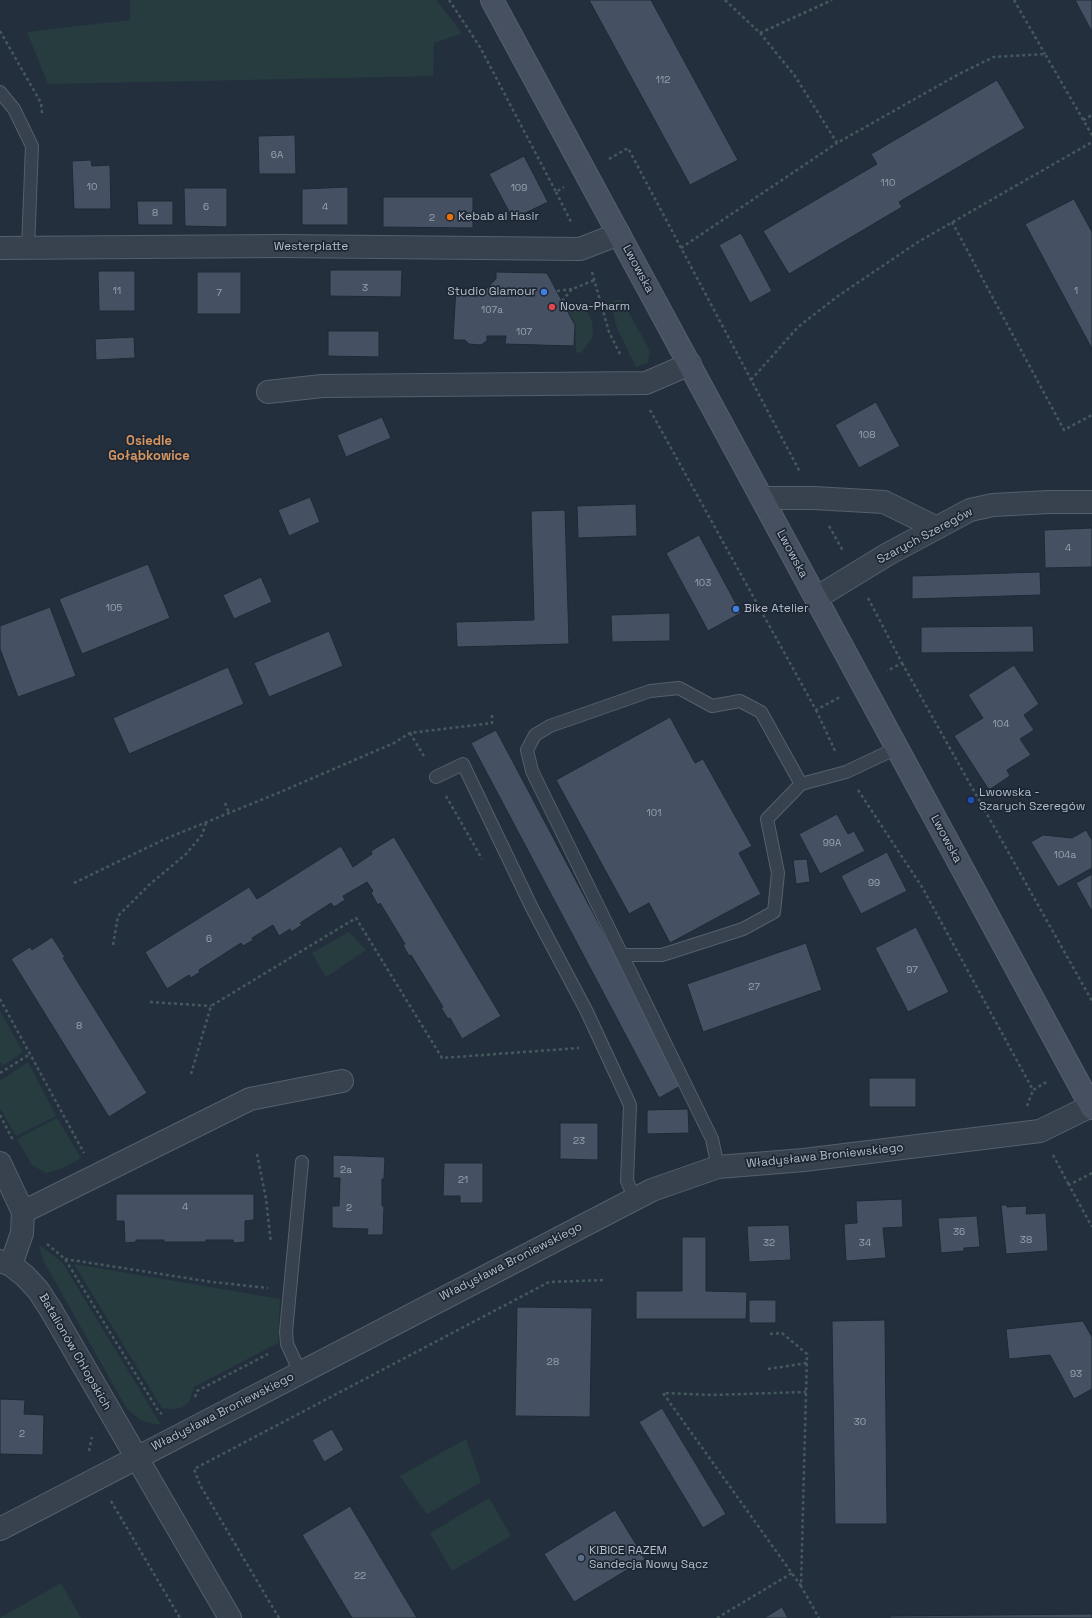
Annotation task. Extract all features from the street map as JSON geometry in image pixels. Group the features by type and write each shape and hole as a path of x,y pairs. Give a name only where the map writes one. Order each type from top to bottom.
{"street":[{"name":"Lwowska","path":"492,0 1092,1107"},
{"name":"Westerplatte","path":"0,248 281,246 580,249 619,234"},
{"path":"268,392 322,386 646,384 690,364"},
{"path":"762,498 814,498 884,502 937,528"},
{"name":"Szarych Szeregów","path":"816,598 888,554 970,510 993,505 1049,502 1092,502"},
{"path":"24,1212 250,1098 342,1081"},
{"name":"Władysława Broniewskiego","path":"0,1529 652,1190 718,1167 804,1160 1040,1131 1092,1107"},
{"path":"0,1163 24,1212 22,1233 5,1263"},
{"name":"Batalionów Chłopskich","path":"5,1263 38,1290 136,1457"},
{"path":"136,1457 230,1618"}],"lane":[{"path":"0,92 14,109 32,146 28,248"},
{"path":"718,1167 712,1140 532,771 527,750 535,735 550,726 650,691 679,688 712,706 740,701 761,712 801,784"},
{"path":"622,955 662,955 743,929 774,912 778,873 767,819 801,784 846,772 897,748"},
{"path":"436,777 463,764 532,908 587,1012 630,1105 627,1181 635,1199"},
{"path":"300,1372 287,1344 302,1162"}],"path":[{"path":"449,0 480,47 572,224 580,249 591,266 609,332 635,384 722,538 816,710 846,772 922,887 1033,1090 1070,1067"},
{"path":"726,0 760,33 795,76 837,143"},
{"path":"760,33 832,0"},
{"path":"1014,0 1092,135"},
{"path":"0,31 41,103 42,118"},
{"path":"681,248 837,143 959,74 994,57 1045,54"},
{"path":"1084,120 1092,115"},
{"path":"751,380 798,327 862,279 918,242 1092,142"},
{"path":"605,161 628,148 902,663 1092,1001"},
{"path":"556,192 586,173"},
{"path":"952,222 1064,430 1092,415"},
{"path":"556,291 572,289 595,280"},
{"path":"562,300 572,289"},
{"path":"816,710 902,663"},
{"path":"74,883 165,839 206,823 394,742 410,733 492,723 492,714"},
{"path":"225,803 229,813"},
{"path":"113,945 118,916 149,885 186,854 202,835 206,823"},
{"path":"150,1002 211,1006 356,918 442,1058 587,1047"},
{"path":"0,999 87,1158"},
{"path":"191,1074 211,1006"},
{"path":"0,1073 30,1054"},
{"path":"0,1116 15,1143"},
{"path":"257,1154 266,1199 271,1246"},
{"path":"1092,1173 1068,1185 1092,1227"},
{"path":"22,1233 48,1244 65,1259 159,1412 167,1417"},
{"path":"65,1259 212,1282 291,1291"},
{"path":"279,1618 200,1485 194,1469 549,1282 606,1280"},
{"path":"770,1334 782,1333 807,1354 801,1586"},
{"path":"195,1398 197,1391 287,1344"},
{"path":"768,1369 807,1363"},
{"path":"806,1392 712,1395 663,1393 792,1573 819,1618"},
{"path":"109,1499 180,1618"},
{"path":"717,1618 792,1573"}],"green space":[{"path":"130,0 436,0 462,33 434,43 433,76 48,84 27,32 130,20"},
{"path":"615,300 622,300 650,351 648,362 636,367 617,328 611,305"},
{"path":"582,301 592,321 593,337 581,353 576,352 575,325 565,307"},
{"path":"349,932 366,950 326,977 312,953"},
{"path":"0,1011 23,1052 2,1066 0,1061"},
{"path":"28,1062 56,1116 16,1136 0,1108 0,1081"},
{"path":"57,1118 81,1158 63,1168 46,1173 32,1165 17,1139"},
{"path":"39,1245 62,1262 161,1425 142,1421 127,1409 43,1260"},
{"path":"74,1264 280,1299 278,1343 194,1387 189,1402 180,1408 162,1408"},
{"path":"466,1439 481,1482 427,1514 400,1476"},
{"path":"489,1498 511,1536 452,1571 430,1533"},
{"path":"61,1583 81,1618 0,1618"}],"building":[{"path":"589,0 651,0 738,160 690,185"},
{"path":"1075,0 1092,0 1092,32"},
{"path":"997,80 1025,128 899,202 902,207 789,274 763,231 877,164 871,154"},
{"path":"295,135 296,174 259,174 258,136"},
{"path":"524,156 548,202 513,219 489,174"},
{"path":"91,160 92,166 110,165 111,209 74,209 72,161"},
{"path":"348,187 348,225 302,225 302,189"},
{"path":"184,188 227,188 227,227 185,226"},
{"path":"383,197 473,197 473,228 383,227"},
{"path":"1074,199 1092,232 1092,349 1025,224"},
{"path":"137,201 173,201 173,225 138,225"},
{"path":"741,233 772,291 750,303 719,245"},
{"path":"330,270 402,270 401,297 330,296"},
{"path":"98,271 135,271 135,311 99,311"},
{"path":"197,272 241,272 241,314 197,314"},
{"path":"496,272 547,273 575,325 574,346 505,344 506,336 487,336 487,341 481,345 469,344 465,340 453,340 456,288 485,290 496,279"},
{"path":"328,331 379,331 379,357 328,356"},
{"path":"134,337 135,358 96,360 95,339"},
{"path":"876,402 900,446 859,468 835,425"},
{"path":"382,417 391,438 346,457 337,435"},
{"path":"310,497 320,522 289,536 278,510"},
{"path":"636,504 637,536 578,538 577,506"},
{"path":"565,510 569,644 457,647 456,622 534,620 531,511"},
{"path":"1092,528 1092,567 1045,568 1044,530"},
{"path":"699,535 741,613 708,631 666,553"},
{"path":"148,564 170,618 82,654 59,599"},
{"path":"1040,572 1041,595 912,599 912,576"},
{"path":"261,577 272,602 234,619 223,595"},
{"path":"50,607 76,676 18,697 0,649 0,626"},
{"path":"670,613 670,641 612,642 611,615"},
{"path":"1033,626 1034,652 921,653 921,627"},
{"path":"329,631 343,666 269,697 254,663"},
{"path":"1014,665 1039,704 1024,715 1034,730 1020,739 1031,755 1007,770 1010,776 989,790 954,736 983,718 968,695"},
{"path":"228,667 244,704 129,754 113,718"},
{"path":"670,717 695,763 703,759 752,846 739,853 761,894 670,943 649,903 629,914 556,780"},
{"path":"496,730 684,1084 659,1098 471,743"},
{"path":"837,814 848,834 854,831 865,851 820,874 799,834"},
{"path":"1086,830 1092,840 1092,868 1058,887 1031,842 1043,835 1072,838"},
{"path":"394,837 501,1016 462,1039 450,1018 448,1019 441,1008 443,1007 411,955 409,956 403,945 405,944 380,903 378,905 371,893 373,891 367,882 343,896 345,900 334,907 331,903 300,923 302,925 291,932 290,929 279,936 273,925 252,938 253,940 243,946 241,943 199,970 200,972 191,978 189,975 167,989 145,952 249,887 257,899 341,846 353,867 372,854 371,851"},
{"path":"887,852 907,891 861,914 841,876"},
{"path":"807,859 810,882 796,884 793,860"},
{"path":"1092,874 1092,912 1076,883"},
{"path":"916,927 949,992 908,1012 875,948"},
{"path":"52,937 65,957 63,958 147,1093 109,1117 11,959 30,947 32,950"},
{"path":"806,943 822,990 703,1032 687,984"},
{"path":"869,1078 916,1078 916,1107 869,1107"},
{"path":"688,1109 689,1133 647,1134 647,1110"},
{"path":"560,1123 598,1123 598,1160 560,1159"},
{"path":"333,1155 385,1157 384,1179 382,1179 382,1206 384,1206 383,1235 367,1235 368,1229 332,1228 332,1206 339,1206 340,1178 333,1178"},
{"path":"444,1163 483,1163 483,1203 460,1203 460,1196 443,1196"},
{"path":"116,1194 254,1194 254,1220 245,1221 245,1242 234,1243 233,1240 206,1240 206,1242 164,1242 164,1240 136,1240 136,1242 125,1243 124,1221 116,1221"},
{"path":"902,1199 903,1227 883,1228 886,1258 846,1261 844,1224 857,1223 856,1201"},
{"path":"1001,1205 1007,1205 1007,1207 1027,1206 1026,1214 1046,1213 1048,1251 1006,1254"},
{"path":"977,1216 980,1247 964,1248 964,1251 941,1253 938,1218"},
{"path":"789,1225 791,1260 749,1262 747,1226"},
{"path":"682,1237 706,1237 706,1291 747,1292 746,1319 636,1319 636,1291 682,1291"},
{"path":"749,1300 776,1300 776,1323 749,1323"},
{"path":"517,1307 592,1308 590,1417 515,1416"},
{"path":"885,1320 887,1524 835,1524 832,1321"},
{"path":"1083,1321 1092,1337 1092,1389 1074,1399 1050,1355 1009,1359 1006,1329"},
{"path":"0,1399 25,1400 24,1414 44,1415 43,1455 0,1454"},
{"path":"662,1408 726,1514 703,1528 639,1422"},
{"path":"332,1429 344,1450 324,1462 312,1440"},
{"path":"350,1506 417,1618 352,1618 302,1535"},
{"path":"615,1510 645,1559 574,1602 544,1554"},
{"path":"782,1607 788,1618 764,1618"},
{"path":"1092,1614 1092,1618 890,1618 890,1616"}],"place":[{"name":"Kebab al Hasir","path":"450,217"},
{"name":"Studio Glamour","path":"544,292"},
{"name":"Nova-Pharm","path":"552,307"},
{"name":"Bike Atelier","path":"736,609"},
{"name":"Lwowska - Szarych Szeregów","path":"971,800"},
{"name":"KIBICE RAZEM Sandecja Nowy Sącz","path":"581,1558"}],"district":[{"name":"Osiedle Gołąbkowice","path":"149,448"}]}
